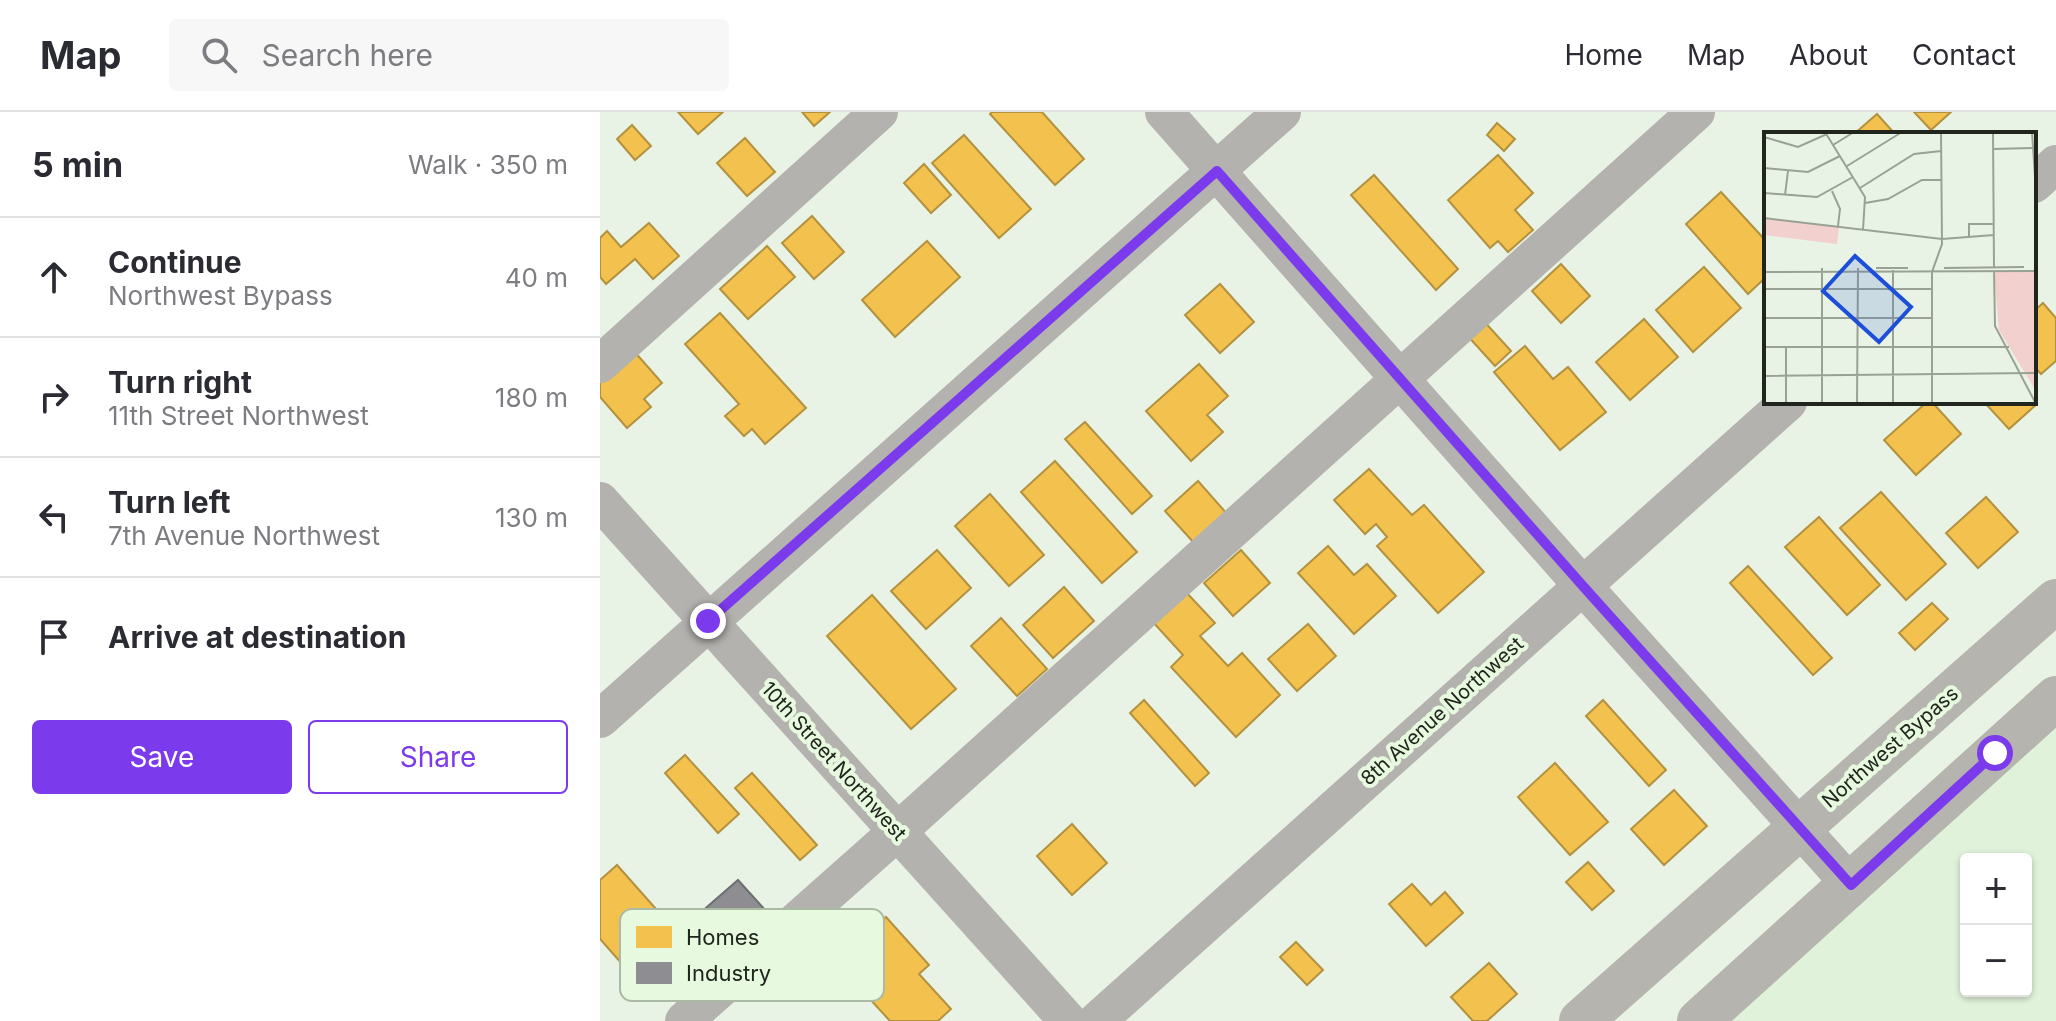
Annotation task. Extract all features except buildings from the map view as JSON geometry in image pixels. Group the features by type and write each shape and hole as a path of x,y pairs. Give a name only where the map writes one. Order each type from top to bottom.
{"main road":[{"name":"Northwest Bypass","path":"1581,1021 2056,601"},
{"path":"1699,1021 2056,698"}],"street":[{"path":"600,364 879,112"},
{"path":"1164,112 1851,885"},
{"path":"600,719 1282,112"},
{"path":"810,909 1696,112"},
{"path":"2036,182 2056,164"},
{"name":"8th Avenue Northwest","path":"1097,1021 1786,404"},
{"name":"10th Street Northwest","path":"600,501 1068,1021"},
{"path":"684,1021 707,1001"}],"shaded area":[{"path":"2056,698 2056,1021 1700,1021"}],"route":[{"path":"708,621 1217,171 1851,885 1995,753"}]}
